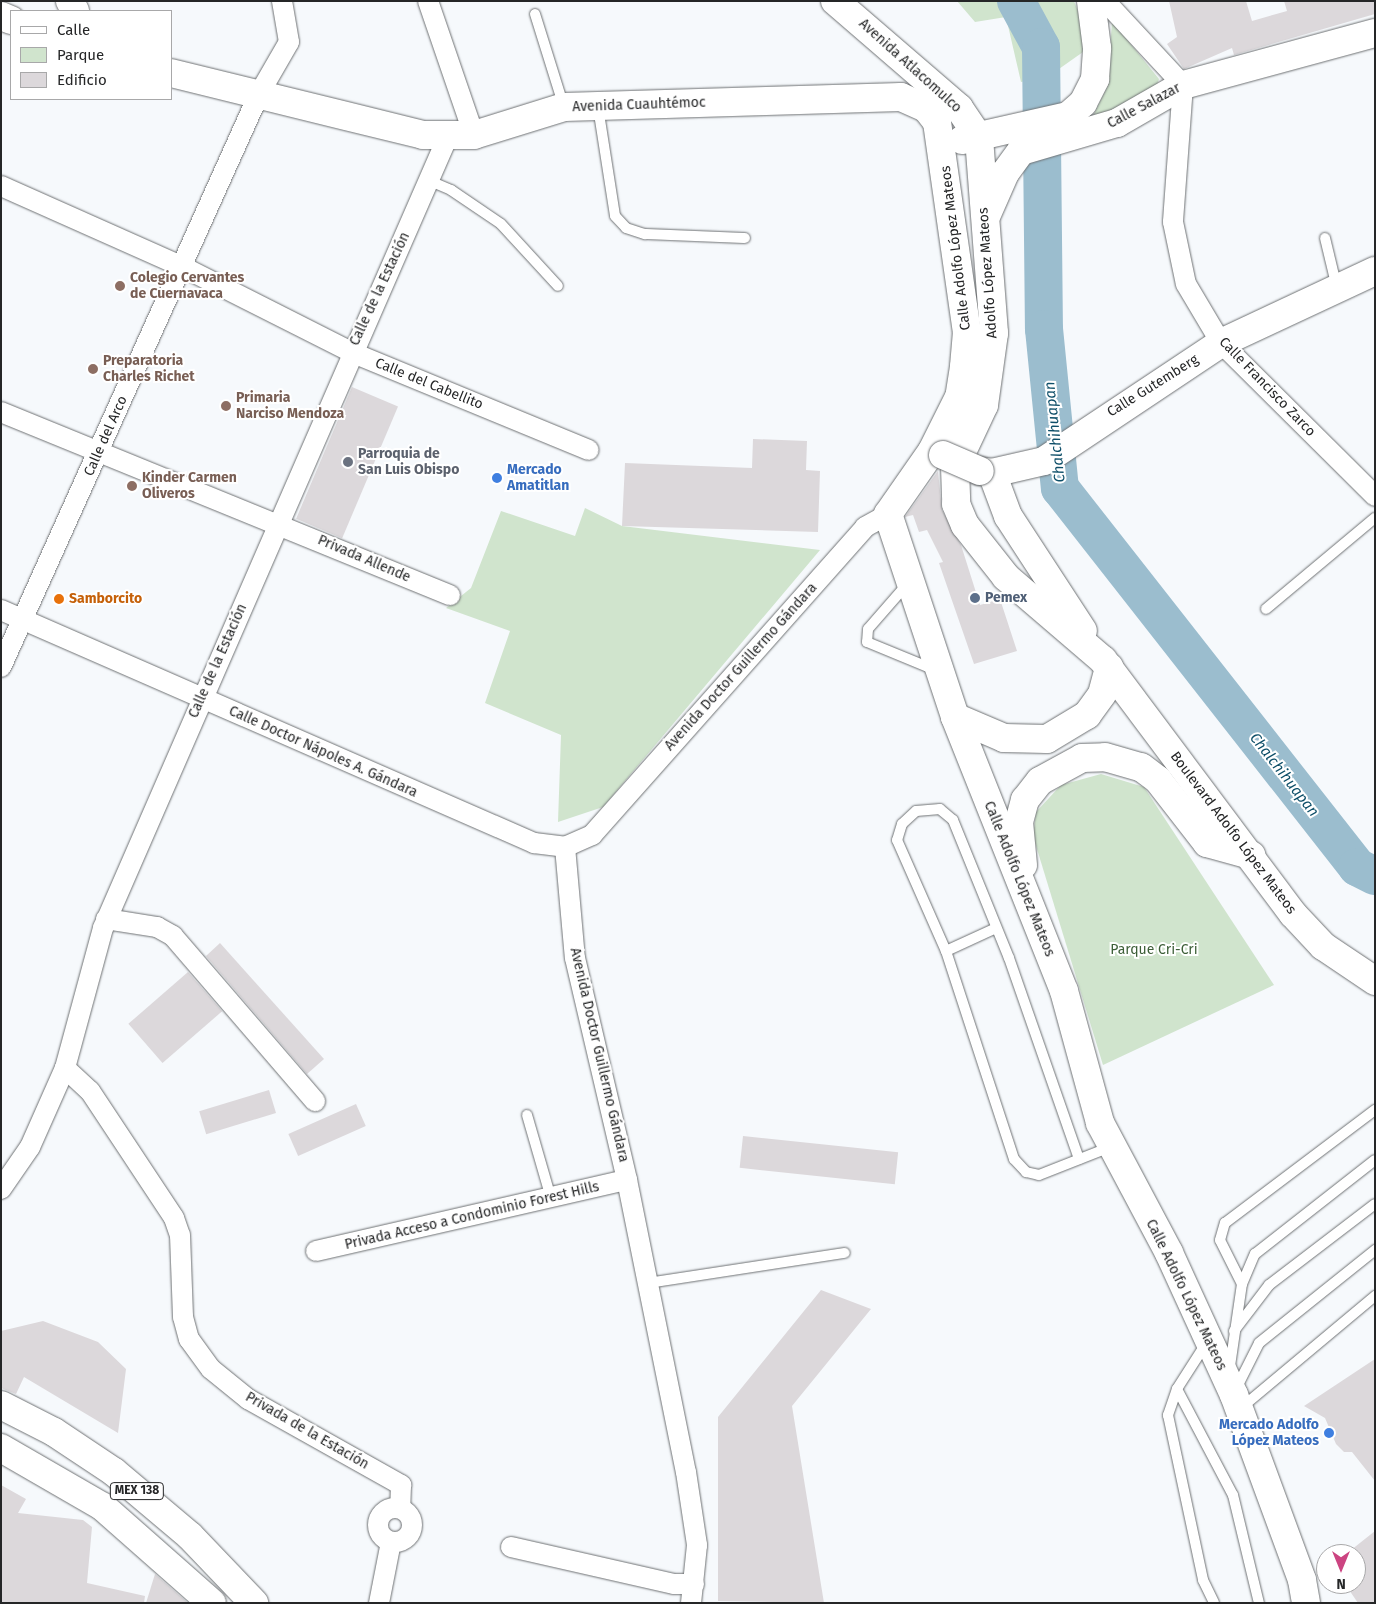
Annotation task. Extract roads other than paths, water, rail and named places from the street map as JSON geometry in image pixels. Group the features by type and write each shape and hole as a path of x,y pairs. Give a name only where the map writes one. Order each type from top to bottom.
{"main road":[{"name":"Avenida Atlacomulco","path":"835,1 959,108 986,136"},
{"path":"943,143 1070,126 1095,79 1097,48 1091,1"},
{"name":"Calle Salazar","path":"984,223 1004,173 1021,151 1070,126 1117,123 1183,84 1375,33"},
{"name":"Avenida Cuauhtémoc","path":"172,72 423,135 461,136 564,108 901,97 926,108 938,122 943,143"},
{"name":"Adolfo López Mateos","path":"986,136 984,223 994,333 991,372 984,404 955,467 956,504 965,525 1006,578 1106,663"},
{"name":"Calle Adolfo López Mateos","path":"943,143 967,332 959,397 937,453 888,514 955,717 1064,992 1110,1147 1169,1253 1220,1338 1237,1402 1302,1580 1306,1603"},
{"name":"Calle Gutemberg","path":"993,471 1044,461 1086,429 1221,343 1339,291 1375,271"},
{"path":"937,453 993,471 1008,516 1106,663 1102,694 1087,715 1047,738 1004,738 955,717"},
{"name":"Boulevard Adolfo López Mateos","path":"1106,663 1251,855 1323,946 1375,981"},
{"path":"1142,710 1142,766"},
{"path":"1026,896 1019,822 1025,800 1040,780 1082,758 1105,757 1142,766 1158,780 1207,844 1251,855"},
{"name":"MEX 138","path":"1,1405 54,1432 114,1472 190,1536 254,1603"},
{"name":"MEX 138","path":"1,1448 103,1507 212,1603"}],"street":[{"name":"Calle del Arco","path":"1,668 258,94 289,42 282,1"},
{"path":"428,1 461,136"},
{"path":"1105,1 1183,84"},
{"name":"Calle Francisco Zarco","path":"1183,84 1173,222 1176,250 1186,284 1221,343 1375,496"},
{"name":"Calle de la Estación","path":"3,1184 30,1147 65,1068 106,919 351,352 430,181 461,136"},
{"name":"Calle del Cabellito","path":"1,186 181,266 351,352 589,450"},
{"name":"Privada Allende","path":"1,412 100,449 450,595"},
{"name":"Avenida Doctor Guillermo Gándara","path":"692,1594 697,1545 686,1472 627,1180 575,958 565,846 592,835 865,526 888,514"},
{"name":"Calle Doctor Nápoles A. Gándara","path":"1,610 534,844 565,846"},
{"path":"106,919 157,927 173,936 316,1101"},
{"name":"Privada de la Estación","path":"65,1068 90,1091 174,1218 180,1235 183,1317 194,1347 211,1369 248,1399 401,1485 400,1508 413,1524 410,1534 391,1542 379,1603"},
{"name":"Privada Acceso a Condominio Forest Hills","path":"316,1251 627,1180"},
{"path":"511,1547 674,1584 692,1594"}],"lane":[{"path":"535,14 551,78 564,108"},
{"path":"598,106 615,216 626,228 645,234 745,238"},
{"path":"430,181 452,190 501,224 558,286"},
{"path":"1325,238 1339,291"},
{"path":"1266,609 1375,518"},
{"path":"909,582 868,629 867,642 940,672"},
{"path":"1079,1159 996,928 953,820 940,809 916,811 902,824 896,840 946,951 1014,1159 1026,1172 1039,1175 1110,1147"},
{"path":"946,951 996,928"},
{"path":"1242,1284 1220,1240 1225,1223 1375,1110"},
{"path":"527,1115 551,1198"},
{"path":"1220,1338 1255,1254 1375,1160"},
{"path":"1214,1603 1203,1580 1168,1415 1177,1389 1220,1338 1269,1285 1375,1204"},
{"path":"1237,1402 1246,1360 1259,1343 1375,1250"},
{"path":"648,1283 845,1253"},
{"path":"1237,1402 1375,1296"},
{"path":"1177,1389 1233,1495 1259,1603"}],"waterway":[{"name":"Chalchihuapan","path":"1016,1 1041,47 1044,329 1060,488 1357,867 1375,876"}],"place":[{"name":"Colegio Cervantes de Cuernavaca","path":"120,286"},
{"name":"Preparatoria Charles Richet","path":"93,369"},
{"name":"Primaria Narciso Mendoza","path":"226,406"},
{"name":"Parroquia de San Luis Obispo","path":"348,462"},
{"name":"Mercado Amatitlan","path":"497,478"},
{"name":"Kinder Carmen Oliveros","path":"132,486"},
{"name":"Pemex","path":"975,598"},
{"name":"Samborcito","path":"59,599"},
{"name":"Mercado Adolfo López Mateos","path":"1329,1433"}],"park label":[{"name":"Parque Cri-Cri","path":"1154,950"}]}
